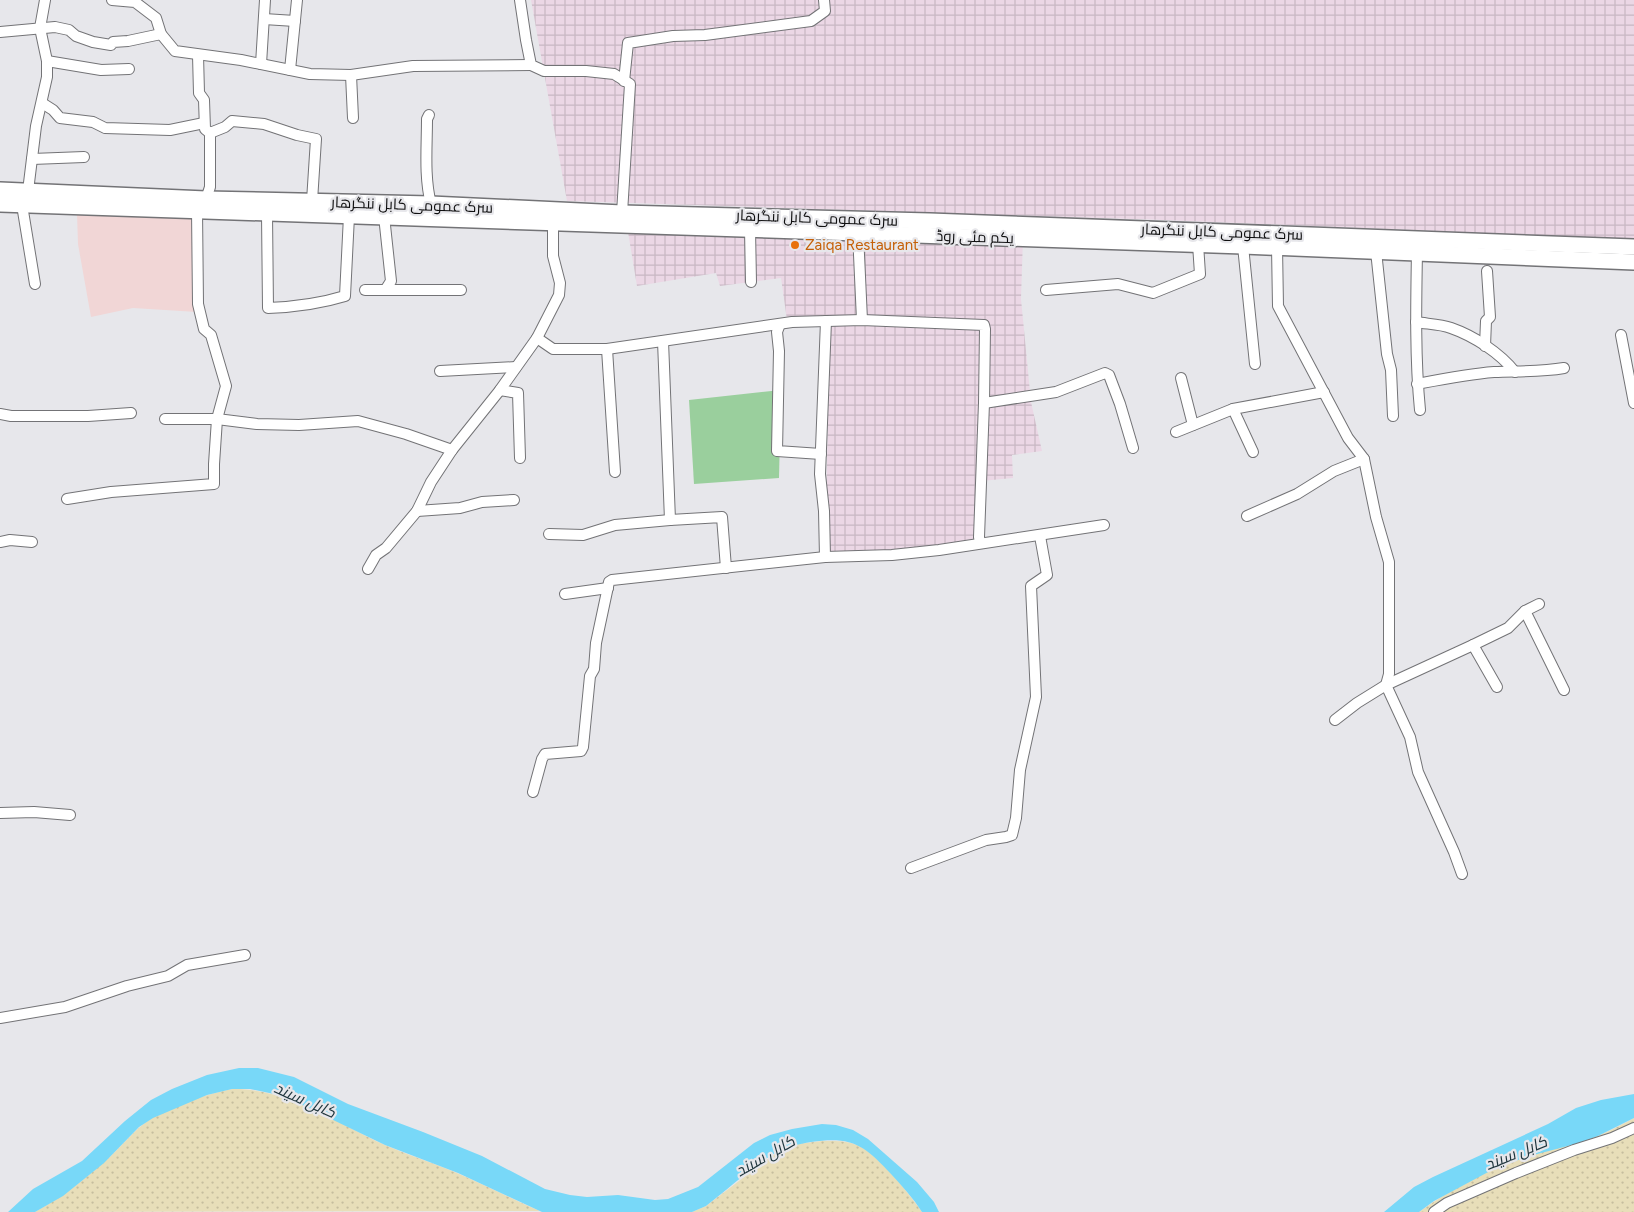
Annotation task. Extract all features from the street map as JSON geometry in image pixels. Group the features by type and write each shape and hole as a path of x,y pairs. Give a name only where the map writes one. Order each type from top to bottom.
{"highway":[{"name":"سرک عمومی کابل ننگرهار","path":"0,190 25,198 202,205 312,201 431,204 625,219"},
{"name":"سرک عمومی کابل ننگرهار","path":"0,204 25,198"},
{"name":"سرک عمومی کابل ننگرهار","path":"202,205 267,214 384,216 553,223 625,219 930,221 1634,247"},
{"name":"یکم مئی روڈ","path":"625,219 750,229 1023,238"},
{"name":"سرک عمومی کابل ننگرهار","path":"1023,238 1634,262"}],"street":[{"path":"35,284 25,198 36,126 47,76 47,61 40,28 45,0"},
{"path":"112,0 135,2 156,18 161,34 175,51 261,64 310,74 351,75 413,66 531,64 544,71 586,71 614,74 630,84 625,219"},
{"path":"261,64 265,0"},
{"path":"290,70 297,0"},
{"path":"520,0 531,64"},
{"path":"624,81 628,43 673,36 705,36 811,21 826,12 824,0"},
{"path":"264,19 295,21"},
{"path":"0,32 55,27 69,30 76,36 93,42 111,45 113,42 161,34"},
{"path":"198,55 199,93 204,100 205,129 210,133"},
{"path":"47,61 101,70 129,69"},
{"path":"351,75 353,118"},
{"path":"42,103 54,110 60,118 93,122 105,128 170,130 204,124"},
{"path":"429,115 427,120 426,150 428,194 431,204"},
{"path":"210,133 225,127 232,121 264,124 316,139 312,201"},
{"path":"67,499 112,492 214,484 217,419 226,386 211,335 204,329 198,304 202,205 210,188 210,133"},
{"path":"32,159 84,157"},
{"path":"267,214 268,308 294,307 327,302 345,296 349,216"},
{"path":"384,216 391,281 386,289"},
{"path":"368,569 376,555 386,548 417,511 431,482 452,450 500,390 537,338 559,296 560,284 553,256 553,223"},
{"path":"750,229 751,282"},
{"path":"858,233 862,320"},
{"path":"1046,290 1118,284 1153,293 1200,274 1198,244"},
{"path":"1243,246 1255,364"},
{"path":"1277,247 1278,306 1348,438 1364,460 1376,517 1389,562 1389,674 1386,685 1410,737 1418,772 1462,874"},
{"path":"1376,251 1387,354 1391,370 1393,416"},
{"path":"1417,252 1416,322 1420,410"},
{"path":"1485,346 1486,321 1490,317 1487,271"},
{"path":"366,290 461,290"},
{"path":"537,338 553,349 607,349 780,324 826,321 862,320 984,325 980,543"},
{"path":"825,558 824,511 820,474 826,321"},
{"path":"1416,322 1450,328 1485,346 1506,361 1515,372"},
{"path":"780,324 777,332 779,351 777,399 778,450 821,454"},
{"path":"1621,335 1634,403"},
{"path":"663,341 670,520"},
{"path":"607,349 615,472"},
{"path":"440,372 516,367"},
{"path":"1418,384 1460,376 1542,372 1564,368"},
{"path":"984,403 1056,392 1105,373 1109,375 1120,404 1133,448"},
{"path":"1181,378 1193,425"},
{"path":"500,390 518,393 520,458"},
{"path":"1176,432 1233,409 1324,392"},
{"path":"1233,409 1252,452"},
{"path":"0,414 10,416 88,416 131,413"},
{"path":"165,420 217,419 257,424 291,425 358,421 406,434 452,450"},
{"path":"1247,516 1297,494 1334,471 1364,460"},
{"path":"417,511 460,508 482,502 514,500"},
{"path":"549,534 583,535 615,526 722,517 726,568"},
{"path":"533,792 545,754 581,751 584,747 590,676 594,669 596,643 609,582 612,580 825,558 939,550 1104,525"},
{"path":"911,868 986,840 1012,835 1016,818 1020,770 1036,697 1031,586 1047,575 1040,536"},
{"path":"0,542 10,540 32,542"},
{"path":"565,594 608,588"},
{"path":"1335,720 1357,703 1386,685 1508,628 1525,610 1539,604"},
{"path":"1525,610 1564,690"},
{"path":"1473,645 1497,687"},
{"path":"0,813 34,812 70,815"},
{"path":"0,1018 66,1007 127,986 168,976 187,965 245,955"},
{"path":"1434,1212 1447,1203 1516,1173 1574,1150 1612,1138 1634,1128"}],"shaded area":[{"path":"531,0 1634,0 1634,239 1163,220 567,201"},
{"path":"194,213 197,312 133,308 91,317 78,244 77,214"},
{"path":"627,226 1023,238 1021,299 1031,402 1042,451 1012,455 1013,478 981,481 980,543 825,557 830,322 787,320 781,278 720,286 716,273 637,286"}],"sand":[{"path":"232,1089 253,1090 292,1100 385,1145 457,1173 540,1211 35,1212 88,1176 152,1118 191,1100"},
{"path":"1634,1118 1634,1212 1419,1212 1444,1195 1497,1167 1531,1155 1585,1141"},
{"path":"822,1141 848,1142 865,1149 892,1174 922,1212 692,1212 706,1206 776,1153 798,1144"}],"green space":[{"path":"781,390 779,478 694,484 689,400"}],"water":[{"name":"کابل سيند","path":"239,1068 258,1068 294,1077 348,1104 482,1156 545,1189 587,1197 618,1195 655,1200 668,1199 698,1187 754,1143 770,1135 822,1124 836,1125 853,1130 868,1139 917,1182 934,1202 939,1212 922,1212 881,1164 865,1150 847,1142 825,1140 793,1146 779,1151 757,1165 706,1206 692,1212 542,1212 458,1173 385,1145 300,1104 274,1094 250,1089 232,1089 207,1095 153,1118 139,1127 104,1163 63,1196 35,1212 8,1212 33,1189 82,1161 151,1100 207,1075"},
{"name":"کابل سيند","path":"1634,1094 1634,1118 1598,1136 1526,1157 1492,1170 1434,1201 1419,1212 1384,1212 1414,1187 1548,1124 1576,1108 1601,1100"}],"place":[{"name":"Zaiqa Restaurant","path":"795,245"}]}
